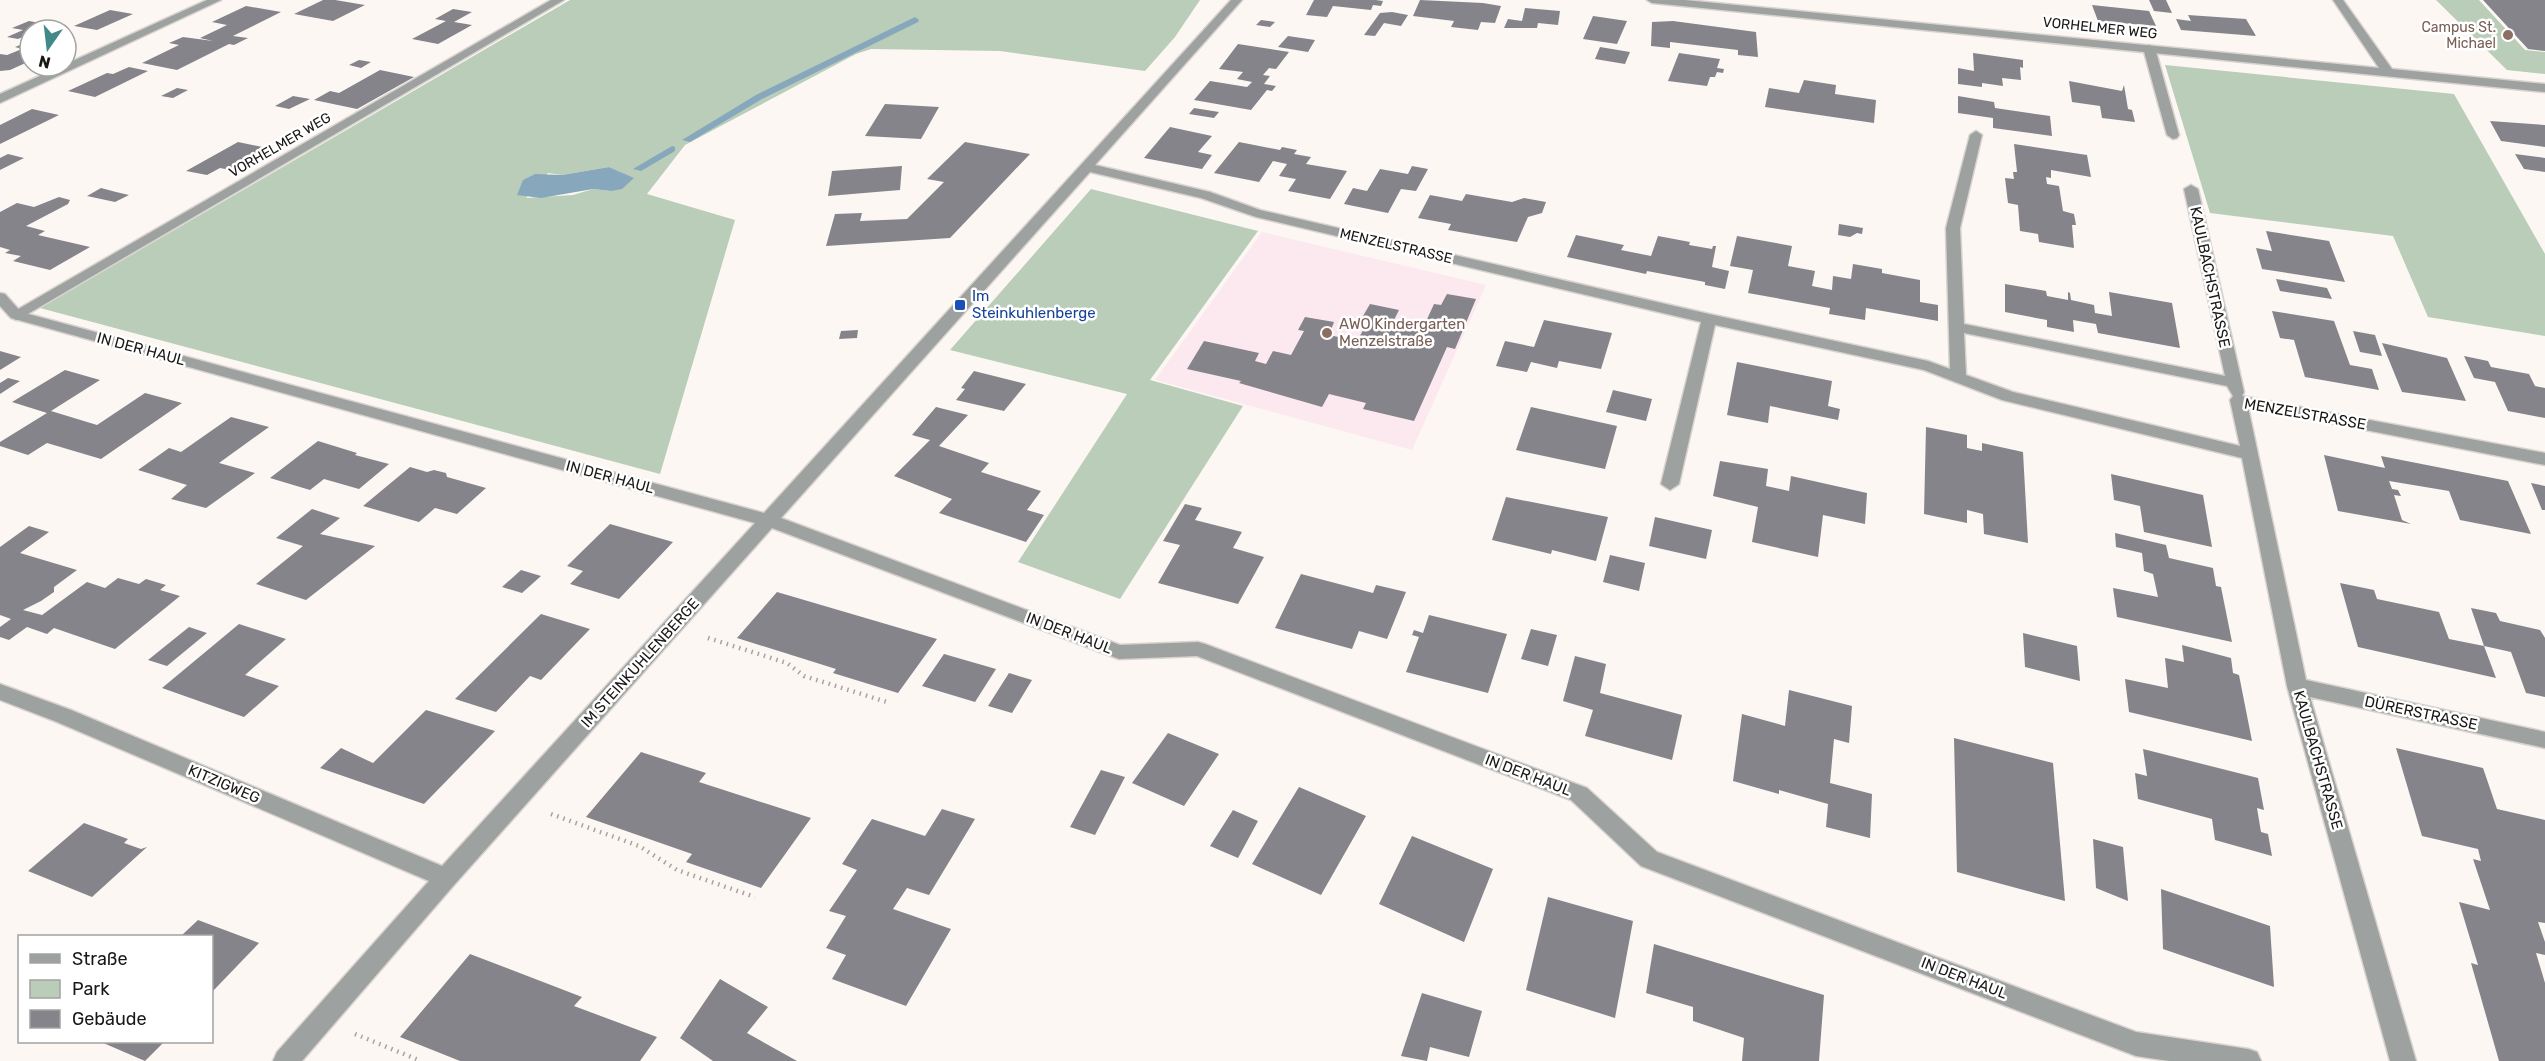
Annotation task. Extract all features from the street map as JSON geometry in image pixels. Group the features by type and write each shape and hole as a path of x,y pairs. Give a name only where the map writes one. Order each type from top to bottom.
{"street":[{"path":"0,99 216,0"},
{"name":"VORHELMER WEG","path":"16,315 559,0"},
{"name":"IM STEINKUHLENBERGE","path":"286,1061 446,878 1084,167 1237,0"},
{"name":"VORHELMER WEG","path":"1652,0 2545,88"},
{"path":"2338,0 2388,72"},
{"path":"2149,48 2173,135"},
{"path":"1958,377 1953,228 1976,135"},
{"name":"MENZELSTRASSE","path":"1084,167 1205,195 1256,213 1709,320 1928,366 2008,396 2250,454 2238,400 2545,459"},
{"name":"KAULBACHSTRASSE","path":"2191,189 2238,400"},
{"path":"0,297 16,315"},
{"name":"IN DER HAUL","path":"16,315 768,520 1119,652 1198,649 1579,794 1648,859 2136,1044 2248,1061"},
{"path":"1671,484 1709,320"},
{"name":"MENZELSTRASSE","path":"1957,327 2234,383"},
{"name":"KAULBACHSTRASSE","path":"2250,454 2297,686 2403,1061"},
{"name":"DÜRERSTRASSE","path":"2297,686 2545,740"},
{"name":"KITZIGWEG","path":"0,692 64,716 446,878"}],"path":[{"path":"673,626 787,663 804,675 890,702"},
{"path":"516,801 639,846 677,870 755,897"},
{"path":"321,1020 421,1061"}],"shaded area":[{"name":"AWO Kindergarten Menzelstraße","path":"1262,232 1486,285 1412,450 1155,380"}],"green space":[{"path":"570,0 1200,0 1175,37 1145,71 1000,51 871,49 856,54 685,145 647,194 735,220 660,474 40,308","holes":["609,167 633,178 611,191 593,189 573,195 526,198 548,173 562,175"]},
{"path":"2436,0 2479,0 2525,50 2545,52 2545,74 2507,70"},
{"path":"2165,65 2454,94 2545,254 2545,336 2428,317 2393,236 2210,213"},
{"path":"1091,189 1258,231 1150,380 1243,406 1120,599 1018,562 1127,394 950,350"}],"water":[{"path":"609,167 634,178 622,189 611,191 593,189 541,198 517,195 523,180 535,174 562,175"}],"building":[{"path":"323,0 365,5 333,21 294,14"},
{"path":"1314,0 1383,1 1381,6 1373,5 1371,10 1333,6 1327,17 1306,15"},
{"path":"1420,0 1501,6 1495,23 1481,22 1478,30 1451,27 1454,21 1413,16"},
{"path":"2149,0 2166,0 2172,13 2154,11"},
{"path":"2483,0 2545,0 2545,51 2528,49"},
{"path":"2092,5 2149,11 2156,26 2098,21"},
{"path":"246,6 281,12 233,36 248,38 234,45 229,44 177,70 142,63 179,45 169,43 183,37 213,41 200,38 227,25 212,22"},
{"path":"1525,8 1560,11 1558,25 1538,23 1537,28 1504,28 1508,19 1522,21"},
{"path":"453,9 472,12 454,22 472,25 438,44 412,39 446,21 435,19"},
{"path":"110,10 133,14 97,30 78,27 78,24"},
{"path":"1392,12 1408,15 1401,26 1384,23 1375,36 1364,35 1380,13"},
{"path":"2188,15 2246,19 2256,36 2181,30 2176,19 2191,21"},
{"path":"1593,16 1627,21 1617,44 1583,39"},
{"path":"1261,20 1275,22 1270,27 1256,25"},
{"path":"1673,21 1756,32 1758,57 1738,55 1738,50 1670,42 1670,48 1651,46 1652,22"},
{"path":"18,32 18,39 7,37"},
{"path":"1288,36 1315,40 1308,52 1278,47"},
{"path":"1238,44 1289,52 1276,69 1269,68 1263,75 1270,76 1264,84 1276,86 1272,91 1267,90 1251,110 1194,100 1210,81 1247,87 1252,82 1237,79 1243,72 1219,69"},
{"path":"1600,47 1630,52 1625,64 1595,59"},
{"path":"18,51 18,66 0,71 0,54 7,55"},
{"path":"1679,53 1720,59 1717,68 1724,69 1723,73 1717,72 1715,77 1710,77 1707,86 1668,81"},
{"path":"1973,53 2023,60 2023,68 2020,67 2021,80 2002,78 2003,86 1982,83 1982,87 1958,84 1958,68 1974,71"},
{"path":"359,60 371,62 361,68 349,65"},
{"path":"129,67 148,71 95,97 68,91 107,73 113,74"},
{"path":"380,70 414,77 357,109 314,100 330,91 339,93"},
{"path":"1804,80 1836,85 1835,94 1876,100 1874,123 1765,107 1769,88 1799,93"},
{"path":"2069,81 2122,91 2124,85 2128,109 2132,110 2135,122 2102,118 2100,106 2072,102"},
{"path":"177,88 188,90 173,98 161,96"},
{"path":"293,96 310,99 289,109 275,106"},
{"path":"1958,96 1994,102 1995,108 2050,116 2052,136 1993,128 1993,118 1958,113"},
{"path":"885,104 939,107 921,139 865,136"},
{"path":"1194,108 1219,112 1214,118 1189,114"},
{"path":"32,109 59,115 0,144 0,125"},
{"path":"2490,121 2545,125 2545,147 2501,141"},
{"path":"1170,127 1212,136 1198,152 1212,155 1202,169 1144,158"},
{"path":"238,142 272,149 235,171 220,168 207,175 186,171"},
{"path":"965,142 1030,154 950,238 826,246 835,214 862,213 860,221 907,219 944,182 927,179"},
{"path":"1239,142 1280,150 1282,147 1297,150 1294,154 1311,157 1306,164 1347,171 1330,199 1288,191 1296,179 1279,176 1287,164 1273,161 1259,182 1214,173"},
{"path":"2014,144 2087,155 2091,177 2051,170 2051,178 2046,177 2047,184 2059,186 2063,211 2074,214 2076,225 2072,225 2074,248 2039,242 2038,234 2020,231 2018,205 2008,203 2005,178 2014,179 2013,172 2017,172"},
{"path":"8,154 24,158 0,170 0,158"},
{"path":"2515,154 2545,158 2545,172 2524,169"},
{"path":"902,166 900,190 828,196 832,171"},
{"path":"1412,166 1428,169 1416,191 1401,189 1388,213 1344,204 1353,188 1367,191 1380,169 1408,174"},
{"path":"101,188 129,195 115,202 87,196"},
{"path":"1466,194 1512,202 1524,198 1546,202 1542,213 1528,217 1517,242 1448,230 1451,224 1418,218 1430,195 1462,201"},
{"path":"59,197 70,200 68,204 26,226 45,231 38,235 90,247 50,270 13,261 21,256 5,253 10,250 0,247 0,212 17,203 34,207"},
{"path":"1839,224 1863,228 1862,234 1857,233 1850,237 1838,235"},
{"path":"2266,231 2329,241 2345,282 2262,269 2256,248 2272,251"},
{"path":"1576,235 1624,245 1621,250 1651,256 1658,236 1712,249 1716,246 1712,267 1729,271 1725,289 1705,285 1705,282 1647,271 1646,274 1567,257"},
{"path":"1737,236 1792,246 1788,266 1815,271 1812,286 1832,290 1833,276 1851,279 1853,264 1882,269 1882,273 1920,280 1920,302 1938,305 1938,321 1866,308 1865,320 1829,314 1830,308 1748,293 1753,270 1730,266"},
{"path":"2276,279 2327,288 2332,299 2280,291"},
{"path":"2005,284 2046,291 2047,296 2068,300 2068,292 2071,300 2094,305 2095,313 2112,316 2109,292 2172,303 2180,348 2098,333 2096,324 2073,320 2074,332 2047,327 2047,320 2005,312"},
{"path":"1447,294 1476,299 1455,349 1447,347 1414,421 1363,409 1366,403 1329,394 1322,407 1239,383 1241,381 1187,369 1204,341 1259,353 1255,361 1266,364 1273,351 1291,355 1304,331 1298,330 1305,317 1334,322 1329,335 1357,341 1370,318 1363,316 1370,304 1399,310 1393,322 1423,328 1434,304 1441,305"},
{"path":"2272,311 2334,321 2350,365 2372,369 2379,390 2305,377 2294,340 2280,338"},
{"path":"1544,320 1612,333 1601,369 1559,361 1557,368 1531,362 1527,372 1496,366 1505,341 1534,347"},
{"path":"858,330 857,338 839,339 841,331"},
{"path":"2353,331 2375,335 2382,356 2360,352"},
{"path":"2382,343 2447,358 2466,401 2402,392"},
{"path":"0,351 21,357 0,370"},
{"path":"2464,356 2488,361 2491,367 2529,374 2535,386 2545,388 2545,418 2508,411 2495,382 2474,378"},
{"path":"1737,362 1832,381 1828,406 1840,409 1838,420 1770,406 1768,423 1727,415"},
{"path":"65,370 100,380 51,411 97,425 145,393 182,403 101,459 47,443 28,455 0,446 0,442 47,413 12,402"},
{"path":"974,371 1026,384 1004,411 956,400 965,389 961,388"},
{"path":"8,378 20,381 0,394 0,383"},
{"path":"1613,390 1652,399 1646,421 1606,412"},
{"path":"936,407 968,415 939,446 989,463 981,472 1041,491 1027,510 1044,515 1026,542 939,513 952,499 894,476 930,440 912,435"},
{"path":"1531,407 1617,426 1605,469 1516,450"},
{"path":"231,417 269,427 219,463 255,473 206,508 171,499 187,485 138,470 169,448 181,452"},
{"path":"1926,427 1967,435 1967,448 1982,451 1982,443 2023,452 2028,543 1984,534 1983,514 1967,510 1967,523 1924,514"},
{"path":"318,441 357,453 355,455 389,464 359,489 324,479 310,490 270,478"},
{"path":"2324,455 2385,468 2381,456 2508,481 2531,534 2460,520 2449,491 2389,481 2392,489 2398,490 2401,496 2394,495 2402,520 2411,524 2338,511"},
{"path":"1720,461 1768,469 1766,486 1789,491 1791,476 1867,493 1865,524 1823,515 1818,557 1752,542 1758,507 1713,496"},
{"path":"410,467 427,472 434,470 446,473 447,477 486,488 457,514 435,508 419,522 363,506"},
{"path":"2111,474 2203,495 2212,547 2144,532 2140,506 2114,500"},
{"path":"2531,483 2545,486 2545,510 2542,510"},
{"path":"1506,497 1608,517 1596,561 1552,550 1551,554 1492,540"},
{"path":"1185,504 1202,508 1195,520 1242,532 1233,548 1264,557 1238,604 1158,583 1180,545 1163,541"},
{"path":"312,509 340,518 320,534 375,546 306,600 256,584 303,546 276,538"},
{"path":"1655,517 1712,530 1706,559 1649,546"},
{"path":"610,524 673,542 619,599 570,584 583,571 567,566"},
{"path":"29,526 49,532 20,553 77,570 54,587 54,592 23,610 42,615 87,582 105,588 118,578 139,584 146,579 166,585 160,590 180,596 115,649 54,628 47,634 27,627 9,640 0,637 0,627 11,619 0,615 0,547"},
{"path":"2115,533 2166,545 2169,558 2213,568 2216,586 2221,587 2232,642 2117,617 2113,588 2158,597 2153,574 2144,571 2142,553 2116,547"},
{"path":"1610,555 1645,563 1639,591 1603,582"},
{"path":"521,570 541,576 522,593 502,587"},
{"path":"1301,574 1373,593 1376,585 1406,592 1387,639 1359,631 1352,649 1275,628"},
{"path":"2340,583 2374,590 2377,599 2439,612 2449,639 2484,646 2496,678 2358,647"},
{"path":"777,592 937,639 898,693 833,673 836,669 737,638"},
{"path":"2471,608 2496,613 2500,621 2540,630 2545,638 2545,697 2526,693 2511,652 2484,646"},
{"path":"541,614 590,629 541,680 530,676 496,712 455,699"},
{"path":"1429,615 1507,634 1488,693 1406,672 1419,637 1412,635 1414,630 1423,633"},
{"path":"239,624 286,639 245,675 279,686 244,717 162,688"},
{"path":"189,627 207,633 167,666 148,660"},
{"path":"1531,629 1557,635 1548,666 1521,659"},
{"path":"2023,633 2077,646 2080,681 2025,667"},
{"path":"2182,645 2231,658 2233,673 2239,675 2252,741 2129,712 2125,679 2168,688 2165,658 2184,662"},
{"path":"944,654 996,669 975,702 922,686"},
{"path":"1575,656 1606,664 1600,693 1682,715 1672,760 1585,736 1593,710 1563,701"},
{"path":"1009,673 1032,680 1012,713 988,706"},
{"path":"1789,690 1852,706 1849,743 1834,739 1830,783 1872,794 1870,838 1826,827 1828,804 1779,790 1779,794 1733,781 1742,714 1785,726"},
{"path":"426,710 495,731 424,804 320,768 341,748 373,763"},
{"path":"1168,733 1219,754 1184,806 1132,783"},
{"path":"1954,738 2053,763 2065,901 1957,872"},
{"path":"2396,748 2483,768 2497,809 2545,820 2545,923 2538,922 2545,942 2545,955 2536,953 2545,983 2545,1061 2499,1061 2471,963 2478,965 2459,902 2490,910 2473,859 2481,861 2478,849 2422,836"},
{"path":"2143,749 2258,778 2264,810 2257,808 2261,832 2268,834 2272,856 2215,840 2212,819 2138,799 2135,773 2147,776"},
{"path":"641,752 706,773 699,782 811,818 761,888 686,862 692,854 586,817"},
{"path":"1101,770 1125,777 1095,835 1070,827"},
{"path":"1299,787 1366,816 1321,895 1252,864"},
{"path":"942,809 975,819 929,895 907,888 893,909 951,929 906,1006 832,979 846,955 826,948 846,916 829,911 857,870 842,864 872,819 925,836"},
{"path":"1233,810 1258,821 1238,858 1210,846"},
{"path":"84,823 128,839 124,843 141,849 147,847 92,897 28,871"},
{"path":"1412,836 1493,869 1464,942 1379,904"},
{"path":"2093,839 2123,847 2128,901 2096,888"},
{"path":"2161,889 2270,926 2274,987 2163,949"},
{"path":"1548,897 1633,921 1615,1018 1526,990"},
{"path":"198,920 259,943 213,991 213,935 182,935"},
{"path":"1654,944 1824,995 1819,1061 1742,1061 1744,1038 1693,1021 1693,1007 1646,993"},
{"path":"470,954 582,997 574,1006 657,1037 640,1061 460,1061 400,1037"},
{"path":"720,979 768,1007 747,1033 797,1061 713,1061 680,1038"},
{"path":"1422,993 1482,1011 1469,1057 1430,1047 1427,1061 1401,1056"},
{"path":"103,1043 163,1043 145,1061"}],"waterway":[{"path":"687,140 759,97 915,20"},
{"path":"638,169 672,149"}],"place":[{"name":"Campus St. Michael","path":"2508,35"},
{"name":"Im Steinkuhlenberge","path":"960,305"},
{"name":"AWO Kindergarten Menzelstraße","path":"1327,333"}]}
